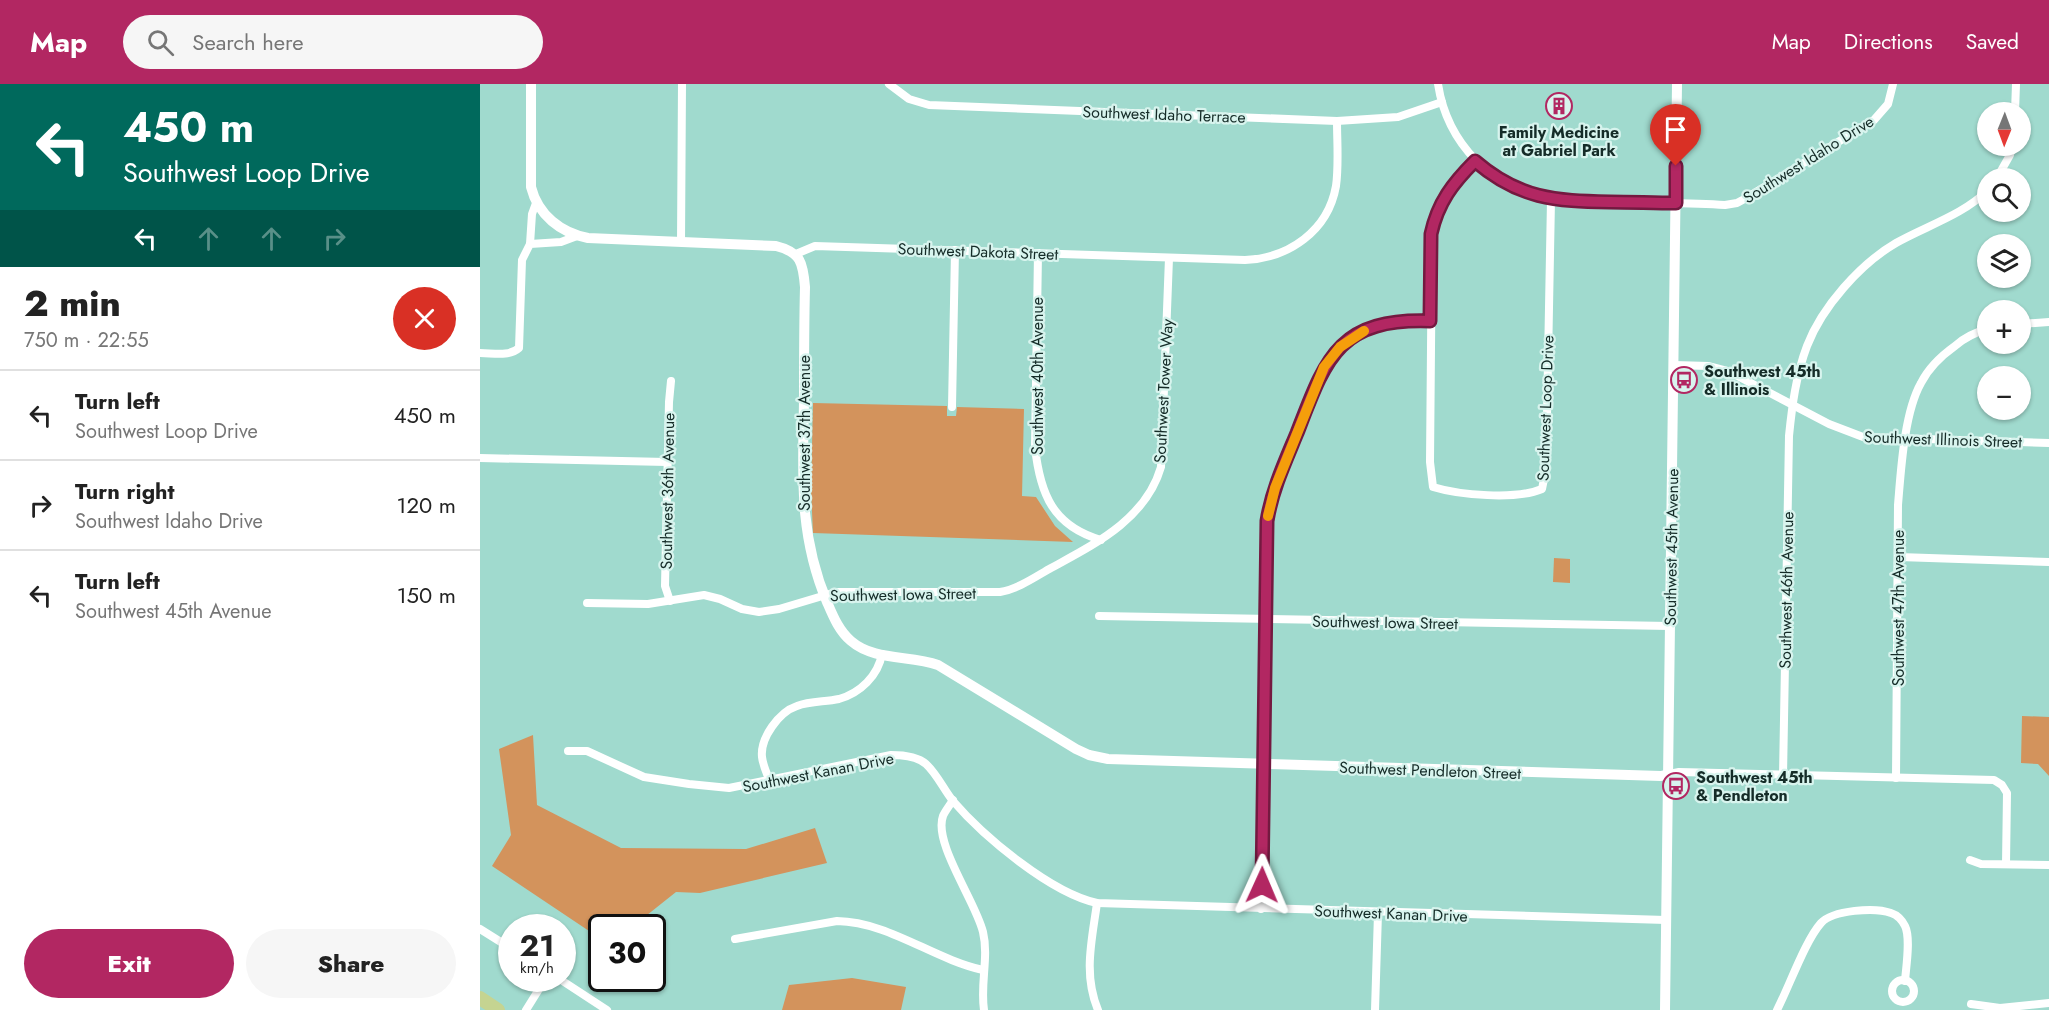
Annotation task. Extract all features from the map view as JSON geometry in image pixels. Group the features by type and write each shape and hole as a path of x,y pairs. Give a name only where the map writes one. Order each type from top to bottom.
{"main road":[{"path":"480,998 498,1010"}],"street":[{"path":"531,84 531,178 536,203 546,216 577,236 605,240 776,246 796,254"},
{"path":"681,242 682,84"},
{"name":"Southwest Idaho Terrace","path":"889,84 909,99 929,105 1337,121 1398,117 1442,102"},
{"name":"Southwest Idaho Drive","path":"1438,84 1442,102 1455,135 1475,161 1504,182 1526,192 1551,200 1725,205 1737,203 1748,197 1874,120 1888,104 1893,84"},
{"name":"Southwest 45th Avenue","path":"1665,1010 1677,84"},
{"path":"2015,102 2016,84"},
{"name":"Southwest Dakota Street","path":"796,254 815,246 1257,260 1287,250 1307,237 1327,212 1334,194 1337,170 1337,121"},
{"name":"Southwest Loop Drive","path":"1475,161 1449,189 1440,204 1431,234 1430,462 1433,487 1464,494 1522,494 1542,489 1546,469 1551,200"},
{"name":"Southwest 46th Avenue","path":"1784,776 1788,466 1792,405 1807,345 1837,297 1861,270 1896,243 1977,200"},
{"path":"480,353 517,351 520,344 522,260 530,244 532,214 536,203"},
{"path":"530,244 561,242 577,236"},
{"path":"952,407 955,250"},
{"name":"Southwest 40th Avenue","path":"1038,253 1035,447 1041,486 1058,514 1073,529 1101,540"},
{"name":"Southwest 37th Avenue","path":"796,254 802,263 805,287 802,469 804,511 813,560 824,595 847,637 864,650 882,654"},
{"name":"Southwest Tower Way","path":"1009,590 1101,540 1132,515 1157,480 1161,467 1168,258"},
{"path":"1261,909 1269,510 1275,488 1324,367 1340,347 1364,331 1392,321 1430,321"},
{"path":"2031,323 2049,322"},
{"name":"Southwest 47th Avenue","path":"1896,778 1898,505 1901,468 1912,404 1920,384 1933,365 1960,341 1977,333"},
{"name":"Southwest Illinois Street","path":"1674,365 1709,366 1728,371 1855,435 1871,438 2049,443"},
{"name":"Southwest 36th Avenue","path":"670,601 664,586 671,381"},
{"path":"480,458 667,462"},
{"path":"1899,557 2049,562"},
{"name":"Southwest Iowa Street","path":"587,603 648,603 704,595 742,609 759,612 779,609 836,592 1000,592 1009,590"},
{"name":"Southwest Iowa Street","path":"1099,616 1670,626"},
{"path":"769,779 762,754 768,736 779,718 797,706 838,699 857,690 874,675 880,665 882,654"},
{"name":"Southwest Pendleton Street","path":"882,654 922,660 944,668 1065,742 1095,756 1117,760 1660,776 1679,772 1994,780 2002,785 2007,793 2006,864"},
{"name":"Southwest Kanan Drive","path":"568,751 587,752 637,774 660,780 729,788 898,755 918,760 926,764 953,801 996,845 1079,898 1097,903 1666,920"},
{"path":"953,801 942,817 943,834 947,852 967,892 983,933 984,1010"},
{"path":"1970,860 1981,864 2049,865"},
{"path":"1097,903 1089,962 1091,984 1098,1010"},
{"path":"1777,1010 1814,932 1826,918 1840,912 1890,912 1899,918 1907,931 1905,981"},
{"path":"1375,1010 1378,913"},
{"path":"735,939 837,921 851,921 884,930 957,962 983,970"},
{"path":"480,929 498,940"},
{"path":"576,990 607,1010"},
{"path":"526,1010 537,992"},
{"path":"1971,1004 2000,1008 2049,1003"}],"shaded area":[{"path":"813,403 947,406 947,416 956,416 957,407 1024,409 1022,496 1036,497 1055,526 1073,542 813,533 811,490"},
{"path":"1554,558 1570,559 1570,583 1553,582"},
{"path":"2022,716 2049,717 2049,776 2038,764 2021,763"},
{"path":"533,735 537,805 621,848 746,849 815,828 827,863 700,893 676,892 648,914 588,914 588,930 576,922 576,914 564,914 492,866 511,835 499,749"},
{"path":"852,978 906,987 901,1010 782,1010 789,985"}],"slow traffic":[{"path":"1268,516 1275,488 1324,367 1340,347 1364,331"}],"place":[{"name":"Family Medicine at Gabriel Park","path":"1559,106"},
{"name":"Southwest 45th & Illinois","path":"1684,380"},
{"name":"Southwest 45th & Pendleton","path":"1676,786"}],"route":[{"path":"1262,885 1267,521 1275,488 1324,367 1340,347 1364,331 1392,321 1430,321 1431,234 1434,221 1449,189 1475,161 1494,176 1526,192 1551,200 1571,201 1676,203 1676,166"}]}
